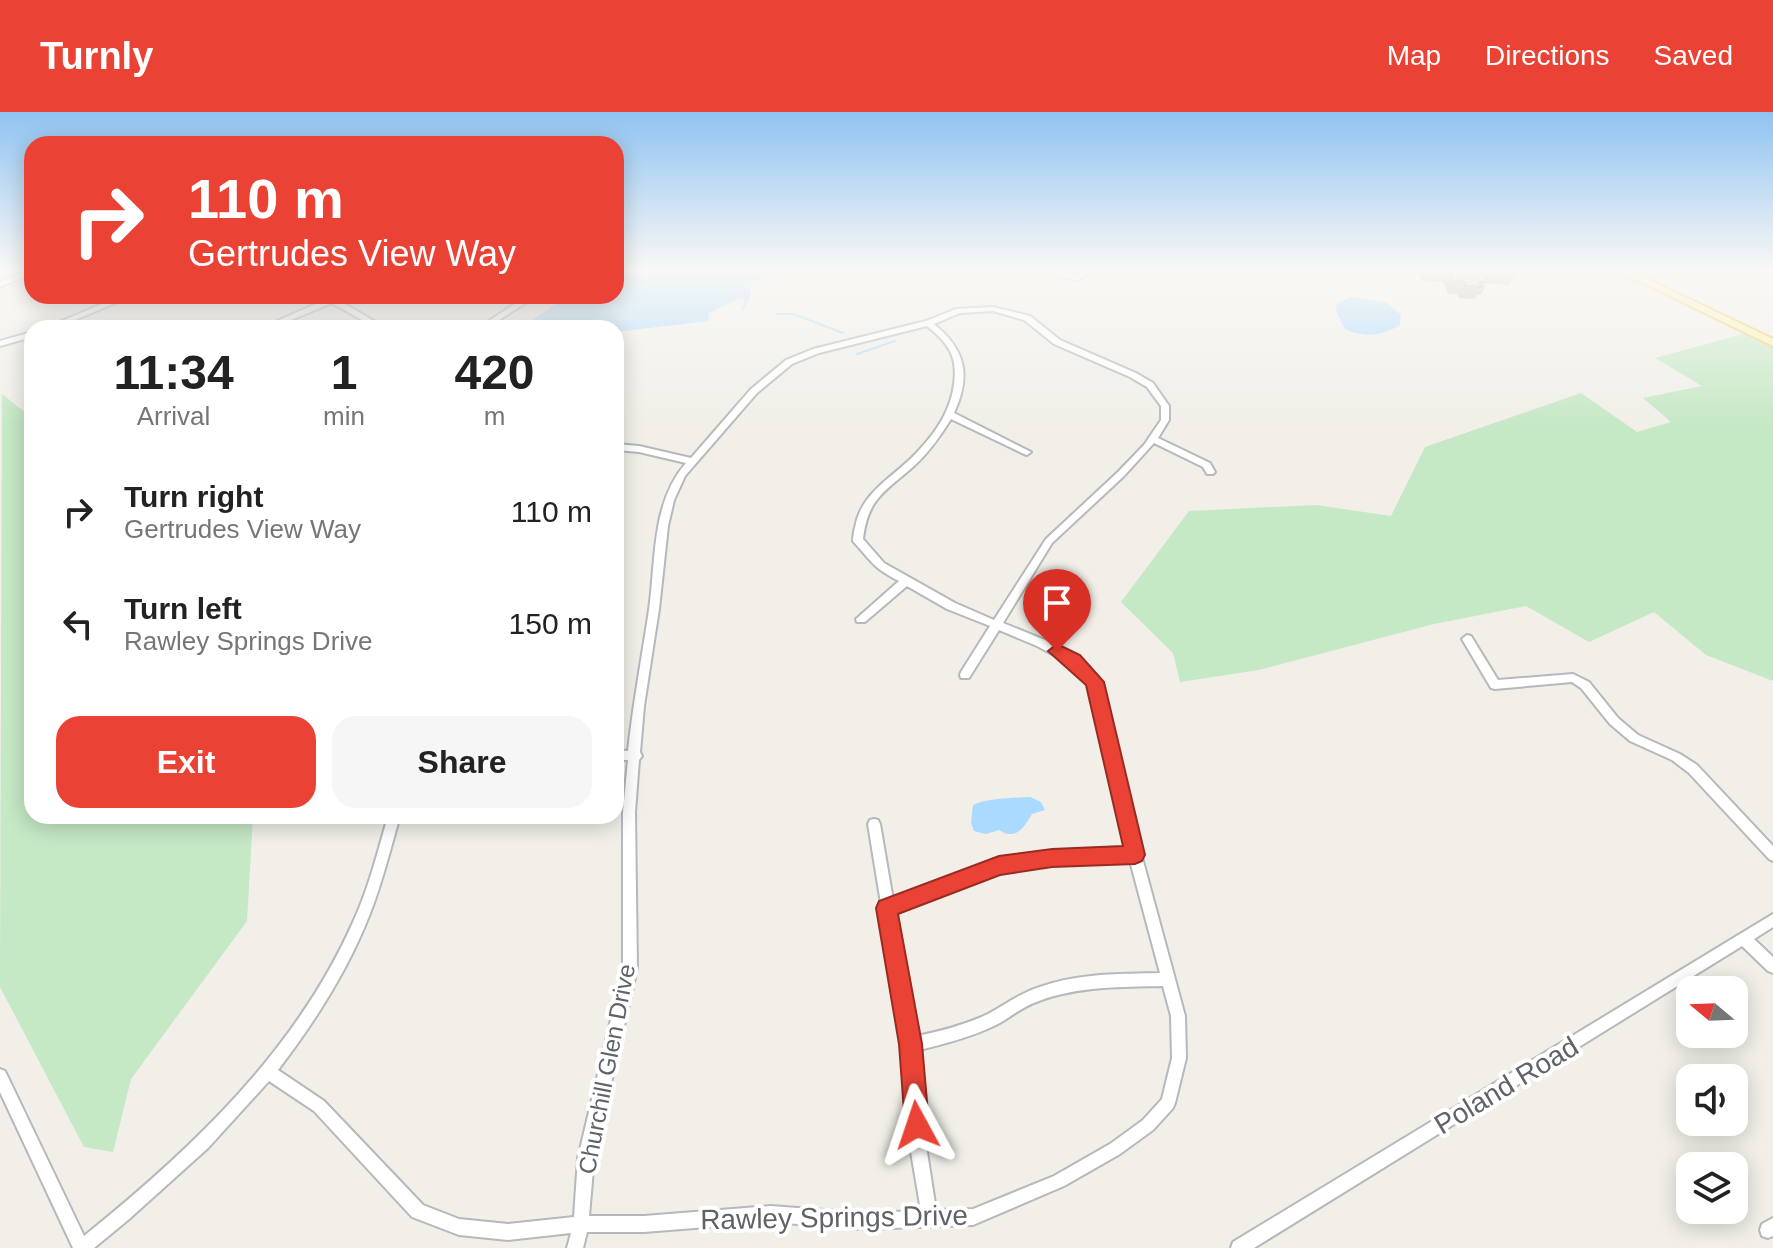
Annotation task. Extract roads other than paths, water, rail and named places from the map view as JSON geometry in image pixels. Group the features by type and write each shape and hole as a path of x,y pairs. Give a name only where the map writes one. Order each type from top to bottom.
{"main road":[{"path":"1727,321 1773,343"}],"street":[{"name":"Churchill Glen Drive","path":"575,1248 581,1224 586,1158 630,969 629,812 638,706 669,500 681,475 779,368 816,351 936,321"},
{"name":"Churchill Glen Drive","path":"965,675 1049,541 1088,508 1153,439 1165,420 1165,406 1158,393 1133,375 1057,342 1031,321"},
{"name":"Rawley Springs Drive","path":"268,1072 319,1106 418,1211 459,1227 508,1232 581,1224 644,1224 771,1214 864,1221 973,1217 1059,1181 1115,1149 1148,1125 1168,1103 1179,1058 1178,1016 1135,855 1095,682 1073,660 998,624 951,606 880,566 858,540 861,517 872,498 923,453 950,415 959,389 955,351 948,339 929,323"},
{"path":"0,344 24,336"},
{"path":"950,415 1027,452"},
{"path":"1153,439 1207,465 1210,472"},
{"path":"624,448 652,451 694,462"},
{"path":"861,619 906,581"},
{"path":"1467,639 1495,685 1560,677 1579,681 1634,738 1676,757 1693,769 1773,855"},
{"path":"624,755 636,756"},
{"path":"0,1076 81,1248 177,1169 216,1131 268,1072 298,1032 343,958 372,890 392,824"},
{"path":"874,824 911,1044 919,1152 930,1219"},
{"path":"887,908 999,865 1052,858 1135,855"},
{"name":"Poland Road","path":"1239,1248 1773,920"},
{"path":"1744,939 1773,966"},
{"path":"911,1044 945,1038 991,1019 1028,998 1052,991 1088,983 1168,979"}],"water":[{"path":"624,321 708,321 624,331"},
{"path":"1341,321 1400,321 1400,325 1386,332 1359,334 1345,329"},
{"path":"1030,797 1041,802 1045,810 1032,814 1018,831 1010,834 999,830 986,834 974,831 971,823 973,805"}],"waterway":[{"path":"811,321 843,333"},
{"path":"857,354 895,341"}]}
